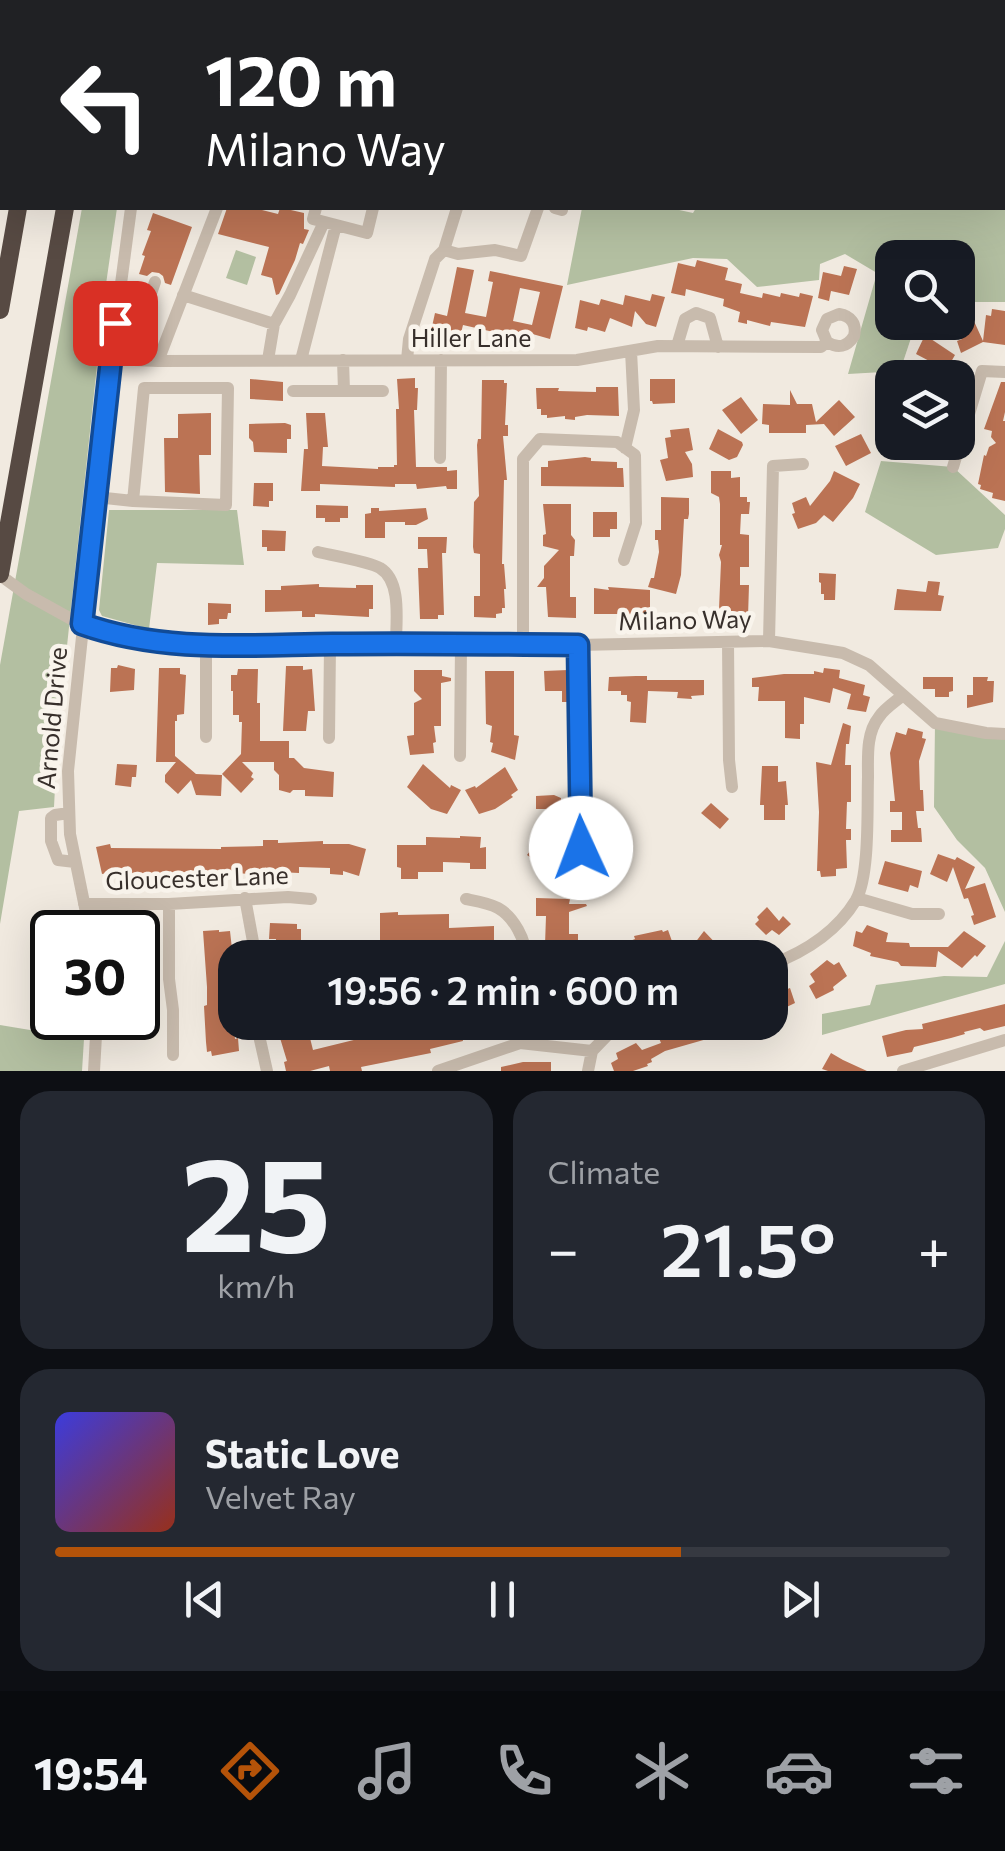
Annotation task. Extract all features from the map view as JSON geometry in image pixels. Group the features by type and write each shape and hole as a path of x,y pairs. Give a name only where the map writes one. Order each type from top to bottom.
{"highway":[{"path":"0,310 18,210"},
{"path":"0,574 65,210"}],"street":[{"name":"Arnold Drive","path":"85,910 69,814 68,771 111,359 131,210"},
{"path":"158,361 216,210"},
{"path":"316,210 314,220 367,234 373,210"},
{"path":"407,360 408,340 434,259 444,250 456,210"},
{"path":"444,250 458,254 495,250 521,256 537,210"},
{"path":"268,360 274,324 330,224"},
{"path":"300,360 330,224"},
{"path":"139,360 141,322 154,282"},
{"path":"183,296 274,324"},
{"path":"677,346 685,318 696,313 710,318 718,347"},
{"name":"Hiller Lane","path":"111,359 577,360 658,346 822,347 828,342"},
{"path":"625,448 634,410 632,351"},
{"path":"343,360 344,391"},
{"path":"440,458 441,360"},
{"path":"953,467 982,370 1005,372"},
{"path":"96,497 133,501 226,505 228,388 144,388 133,501"},
{"path":"293,391 383,391"},
{"path":"523,644 523,460 540,439 617,442 635,456 636,523 624,560"},
{"path":"768,641 773,466 803,464"},
{"path":"318,552 380,568 390,579 396,643"},
{"name":"Milano Way","path":"0,574 82,624 148,642 206,646 768,641 844,653 869,665 935,722 986,734 1005,734"},
{"path":"728,642 732,788"},
{"path":"329,738 330,644"},
{"path":"460,756 461,644"},
{"path":"578,645 582,879"},
{"path":"206,646 206,738"},
{"path":"788,958 834,928 858,898 866,853 868,745 878,718 902,696"},
{"path":"245,898 253,940"},
{"path":"858,898 912,914 938,914"},
{"name":"Gloucester Lane","path":"84,904 311,899"},
{"path":"466,899 500,909 522,940"},
{"path":"170,904 172,1055"},
{"path":"94,1071 96,1040"},
{"path":"260,1040 267,1071"},
{"path":"588,1071 592,1051 603,1040"},
{"path":"903,1071 1005,1040"},
{"path":"438,1071 520,1043 592,1051"}],"green space":[{"path":"82,210 117,210 58,730 54,807 19,811 0,924 0,665"},
{"path":"582,210 693,213 1005,210 1005,302 975,302 975,240 875,240 875,272 845,254 820,264 819,280 757,287 727,259 693,258 567,285"},
{"path":"236,250 256,257 247,285 226,278"},
{"path":"875,280 875,340 910,340 904,360 875,360 875,372 848,374"},
{"path":"881,461 953,467 1005,515 998,548 936,555 865,512"},
{"path":"109,510 237,510 244,565 157,563 149,629 102,616 99,610"},
{"path":"935,723 1005,734 1005,912 985,868 957,840 934,807"},
{"path":"1005,941 1005,984 822,1035 822,1014 870,1005 876,985 944,976 987,977"},
{"path":"0,1025 30,1030 30,1040 84,1040 82,1071 0,1071"}],"building":[{"path":"226,210 304,213 304,229 309,230 276,295 272,278 261,275 269,247 218,234"},
{"path":"153,213 192,227 171,285 159,273 139,274"},
{"path":"697,260 728,268 725,280 742,284 740,293 762,298 763,293 813,296 805,327 738,322 740,312 723,306 724,299 686,289 685,296 671,293 678,263 695,267"},
{"path":"844,266 857,269 849,295 831,291 829,301 818,298 823,272 841,276"},
{"path":"457,267 474,270 465,313 486,317 493,282 488,281 490,271 563,286 550,339 522,331 520,338 463,325 460,337 431,331 435,313 447,316","holes":["520,288 540,292 532,325 513,321"]},
{"path":"652,294 665,297 656,327 646,324 635,311 632,327 610,318 605,332 575,328 580,300 599,305 601,299 623,305 625,295 650,301"},
{"path":"992,309 1005,311 1005,345 983,342 961,353 957,341 975,340 975,323 983,341 986,315 991,316"},
{"path":"923,340 932,340 955,355 952,360 927,360 916,354"},
{"path":"415,378 416,467 457,470 457,489 417,489 416,484 320,484 320,491 301,491 304,449 308,449 306,413 325,413 328,447 323,447 322,466 394,467 399,409 397,379"},
{"path":"250,379 283,382 283,401 250,399"},
{"path":"650,379 675,379 675,403 653,404"},
{"path":"482,380 507,383 502,564 506,589 505,608 496,618 474,617 474,596 480,596 480,554 474,553 473,547 474,502 479,496 477,445 481,439"},
{"path":"1001,382 1005,382 1005,501 992,498 993,493 980,489 978,484 984,455 996,443 992,431 984,429"},
{"path":"596,387 618,387 619,416 547,418 537,409 536,388 596,392"},
{"path":"790,390 797,404 812,404 816,422 839,400 855,417 834,436 824,424 806,425 806,433 769,433 769,425 762,424 763,404 790,405"},
{"path":"741,397 758,420 741,434 722,410"},
{"path":"211,413 211,455 199,455 200,494 165,492 164,438 178,438 178,414"},
{"path":"249,424 291,425 287,453 254,452"},
{"path":"689,428 693,450 685,452 692,464 693,477 666,481 660,460 668,458 665,438 671,437 670,430"},
{"path":"718,429 742,442 737,457 729,460 709,449"},
{"path":"861,434 871,453 846,466 835,446"},
{"path":"585,457 591,461 617,462 617,468 623,468 624,487 541,486 541,467 548,467 548,461"},
{"path":"711,471 731,471 731,478 740,477 740,497 747,497 750,502 749,514 741,514 740,534 749,535 749,567 740,567 740,585 749,585 748,617 740,618 738,625 721,625 720,504 719,497 711,493"},
{"path":"834,471 860,484 853,498 833,522 824,515 816,523 798,529 792,503 806,497 810,506"},
{"path":"254,483 273,483 269,507 253,506"},
{"path":"661,497 689,498 676,594 648,587 654,578 659,552 655,530 661,530"},
{"path":"543,504 571,504 571,535 575,540 574,556 570,556 570,597 576,597 576,618 548,617 546,587 537,587 544,578 544,566 559,550 543,546"},
{"path":"316,505 348,506 348,518 325,522 325,518 316,518"},
{"path":"371,508 426,508 428,519 416,525 385,522 385,538 365,538 365,514 371,513"},
{"path":"593,512 617,512 617,529 610,529 610,537 593,537"},
{"path":"262,530 286,531 285,551 267,551 267,547 262,547"},
{"path":"418,537 447,537 446,553 442,553 444,615 438,615 438,619 420,619 418,568 428,568 427,549 418,549"},
{"path":"819,573 836,574 835,600 824,600"},
{"path":"928,581 940,582 938,595 944,596 941,611 894,610 897,589 926,592"},
{"path":"319,584 356,588 373,585 369,617 302,617 302,611 265,612 265,590"},
{"path":"608,587 650,590 650,621 634,620 624,614 594,614 594,588 609,590"},
{"path":"208,603 231,604 231,613 227,619 219,619 219,624 208,625"},
{"path":"118,665 135,669 134,690 110,692 111,668"},
{"path":"286,666 312,669 315,711 308,711 306,731 283,731"},
{"path":"159,668 180,668 180,674 186,675 184,714 177,715 175,721 175,756 196,774 222,775 221,796 196,795 191,780 178,794 165,782 165,775 176,762 156,762"},
{"path":"824,668 840,670 839,678 865,685 863,695 870,697 866,712 847,709 851,694 833,688 830,703 804,697 800,739 785,738 785,701 758,701 759,687 752,687 752,678 823,673"},
{"path":"238,669 258,669 260,741 289,741 289,758 304,768 334,772 333,797 305,796 305,790 279,790 274,762 242,762 254,779 241,793 222,774 241,754 242,722 239,715 233,715 231,691 231,675 237,675"},
{"path":"414,670 442,670 442,676 451,678 441,683 441,726 434,726 434,753 410,755 407,736 414,735 414,703 422,699 414,691"},
{"path":"568,670 569,702 562,702 562,691 545,691 544,671"},
{"path":"485,671 514,671 514,735 519,736 515,760 491,752"},
{"path":"647,676 647,680 704,680 704,695 677,698 678,692 648,691 646,723 630,722 631,702 621,691 608,691 609,677"},
{"path":"923,677 953,677 953,691 949,697 935,697 935,689 923,689"},
{"path":"973,677 994,681 993,702 967,708 967,695 973,695"},
{"path":"843,723 851,726 845,765 851,765 847,868 836,869 836,876 821,877 817,871 816,762 831,765"},
{"path":"908,728 923,732 922,738 926,739 919,761 924,811 916,811 922,842 891,842 891,830 902,830 902,812 890,812 890,801 895,801 890,753 896,732 906,735"},
{"path":"117,764 137,765 131,787 115,785"},
{"path":"423,764 450,788 451,785 461,790 447,814 431,809 407,787"},
{"path":"762,766 778,766 778,782 786,781 785,820 764,820 764,805 760,805"},
{"path":"505,767 518,790 495,809 479,814 465,790 476,788"},
{"path":"536,796 561,798 561,821 545,821 546,809 536,809"},
{"path":"711,803 729,819 720,829 701,813"},
{"path":"426,837 481,837 480,848 486,847 486,869 470,869 470,863 443,862 443,872 418,872 418,879 401,879 397,845 426,845"},
{"path":"548,839 569,852 563,863 557,860 550,871 527,855 536,843"},
{"path":"263,840 323,841 366,849 359,876 343,871 343,875 330,874 330,868 299,867 299,873 257,871 233,873 233,878 138,879 125,878 125,869 102,874 96,847 110,844 111,848 221,849 263,846"},
{"path":"938,854 955,860 957,857 975,867 965,889 985,883 996,917 974,925 968,898 964,899 953,867 947,882 930,874"},
{"path":"885,861 922,871 918,888 910,885 908,892 878,884"},
{"path":"536,898 570,899 569,904 587,906 569,912 569,934 578,934 578,940 545,940 546,916 536,916"},
{"path":"767,907 779,921 783,916 791,924 779,935 772,930 766,935 755,924"},
{"path":"380,913 449,914 449,928 494,926 494,940 380,940"},
{"path":"270,923 297,924 297,929 301,929 301,940 269,939"},
{"path":"867,925 888,933 886,942 909,943 910,947 948,947 964,931 986,946 962,968 938,951 936,967 901,966 853,946 856,931 862,933"},
{"path":"668,930 672,940 632,940 634,936"},
{"path":"203,931 230,931 231,940 218,940 218,1040 238,1040 239,1051 212,1056 211,1051 207,1052 206,1042"},
{"path":"704,931 713,940 697,940"},
{"path":"827,960 834,965 839,962 847,976 834,990 816,999 809,986 815,982 810,974"},
{"path":"790,988 795,1003 788,1006 788,989"},
{"path":"1005,1004 1005,1026 964,1032 887,1057 882,1036 923,1029 922,1024"},
{"path":"281,1040 310,1040 313,1050 354,1040 463,1041 430,1049 431,1053 361,1067 362,1071 330,1071 329,1066 286,1071"},
{"path":"660,1040 704,1040 665,1051 651,1059 648,1066 614,1071 611,1063 618,1059 616,1053 636,1043 642,1050 661,1043"},
{"path":"831,1053 843,1060 867,1071 822,1069"},
{"path":"551,1062 551,1071 501,1071 501,1067"}],"route":[{"path":"115,323 82,624 148,642 206,646 578,645 581,848"}]}
